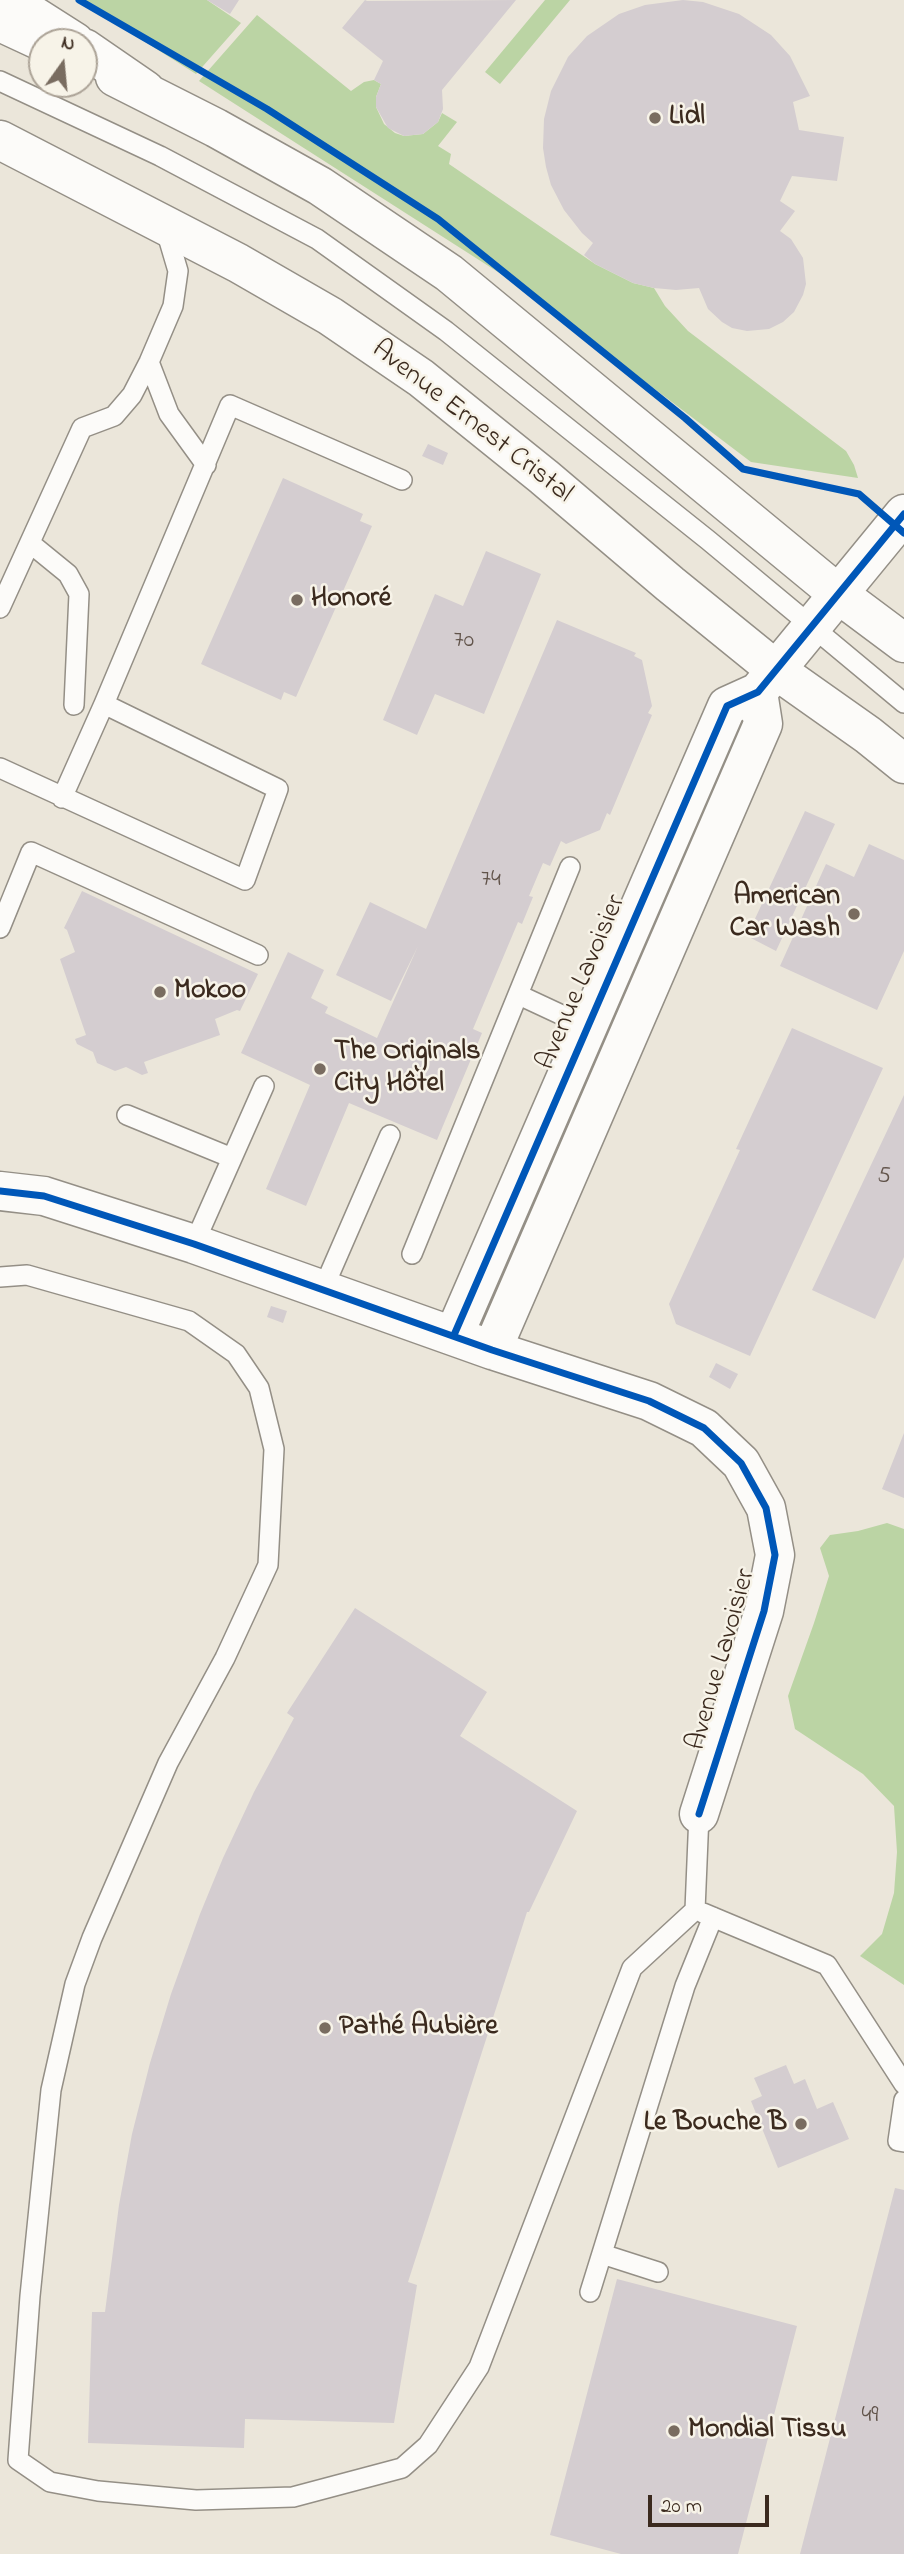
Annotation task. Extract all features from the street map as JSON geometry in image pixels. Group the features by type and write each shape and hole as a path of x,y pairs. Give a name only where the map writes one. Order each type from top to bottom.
{"main road":[{"path":"9,0 53,28"},
{"path":"0,22 28,35"},
{"path":"98,58 145,90"},
{"path":"98,68 145,90 320,186 449,273 838,593 904,643"},
{"name":"Avenue Ernest Cristal","path":"0,140 164,223 330,316 421,378 544,477 670,584 767,681 868,735 904,764"},
{"path":"492,1350 763,724 767,681 904,514"},
{"name":"Avenue Lavoisier","path":"454,1335 727,706 767,681"},
{"name":"Avenue Lavoisier","path":"0,1191 44,1196 194,1244 492,1350 649,1401 704,1428 741,1463 766,1508 775,1555 764,1611 699,1814"}],"lane":[{"name":"Avenue Ernest Cristal","path":"0,81 160,156 317,239 446,331 812,625 904,703"},
{"path":"0,608 82,428 114,416 132,395 173,306 178,271 164,223"},
{"path":"149,362 169,414 205,465"},
{"path":"62,797 230,405 402,480"},
{"path":"30,543 68,574 79,594 74,705"},
{"path":"0,768 245,880 278,789 104,704"},
{"path":"0,928 31,852 258,955"},
{"path":"412,1254 570,867"},
{"path":"519,995 624,1046"},
{"path":"194,1244 264,1086"},
{"path":"127,1115 232,1158"},
{"path":"323,1289 390,1135"},
{"path":"0,1277 27,1275 189,1321 236,1354 259,1388 274,1450 268,1565 225,1658 168,1763 92,1938 75,1984 51,2090 30,2296 18,2460 50,2482 98,2491 196,2500 293,2497 402,2468 428,2445 479,2367 632,1968 704,1914"},
{"path":"590,2292 685,1986 704,1914 699,1814"},
{"path":"704,1914 827,1965 904,2084"},
{"path":"904,2100 898,2141 904,2142"},
{"path":"602,2254 658,2272"}],"green space":[{"path":"79,0 207,0 241,23 196,74"},
{"path":"545,0 570,0 500,84 485,72"},
{"path":"257,15 351,91 364,82 374,80 381,84 376,97 376,107 384,124 395,133 404,136 423,134 438,122 442,113 457,122 438,146 451,154 449,164 595,264 633,283 654,288 665,306 688,331 846,451 858,478 751,462 515,283 199,81"},
{"path":"887,1523 904,1529 904,1985 860,1956 882,1934 894,1893 897,1852 894,1806 863,1774 795,1729 788,1696 829,1576 820,1548 830,1535"}],"building":[{"path":"207,0 239,0 230,14"},
{"path":"365,0 516,0 442,90 443,109 438,122 423,134 404,136 388,128 376,107 376,97 381,84 374,80 383,61 342,28"},
{"path":"683,0 703,2 739,14 771,35 790,56 810,96 793,102 799,130 844,137 837,181 792,176 780,201 795,211 780,231 791,239 803,258 806,284 794,312 769,329 747,331 732,328 708,309 699,288 654,288 633,283 595,264 584,255 593,243 564,210 551,185 546,167 543,148 544,119 551,91 568,57 587,36 619,14 645,5"},
{"path":"428,444 448,453 443,465 422,456"},
{"name":"Honoré","path":"283,478 363,514 360,521 372,526 296,697 284,692 281,700 201,664"},
{"path":"486,551 541,574 484,714 435,694 417,735 383,720 435,594 463,606"},
{"path":"557,620 636,653 634,656 642,660 652,706 648,713 652,715 610,815 607,813 600,830 566,844 561,841 550,866 543,863 529,896 533,897 522,924 518,922 473,1029 482,1033 437,1140 349,1103 306,1206 266,1189 310,1085 241,1053 288,952 324,970 311,998 328,1007 325,1013 377,1038 418,946 391,1001 336,975 370,902 426,929"},
{"name":"American Car Wash","path":"805,811 835,824 776,951 747,936"},
{"name":"American Car Wash","path":"869,844 904,860 904,951 877,1010 780,966 826,864 854,877"},
{"name":"Mokoo","path":"82,891 258,974 240,1011 215,1019 220,1035 144,1062 148,1073 142,1075 126,1067 115,1071 97,1063 93,1052 77,1044 75,1039 86,1035 60,959 75,952 64,928"},
{"path":"792,1028 883,1068 750,1356 676,1324 669,1304 740,1150 736,1149"},
{"path":"904,1095 904,1257 875,1319 812,1290"},
{"path":"271,1306 287,1311 283,1323 267,1317"},
{"path":"716,1363 738,1374 730,1389 709,1377"},
{"path":"904,1433 904,1498 882,1489"},
{"name":"Pathé Aubière","path":"355,1608 487,1692 460,1736 577,1811 527,1912 408,2282 417,2285 394,2423 245,2419 244,2448 88,2443 92,2312 105,2312 119,2205 132,2134 171,1994 223,1858 254,1792 294,1718 287,1713"},
{"name":"Le Bouche B","path":"786,2065 794,2084 805,2079 817,2109 833,2102 849,2139 778,2168 751,2101 762,2096 754,2078"},
{"path":"895,2188 904,2190 904,2554 800,2554"},
{"name":"Mondial Tissu","path":"617,2279 797,2326 738,2554 621,2554 550,2535"}],"cycle path":[{"path":"79,0 267,109 438,219 685,418 743,469 859,494 904,533"},
{"path":"454,1335 727,706 758,692 904,514"},
{"path":"0,1191 44,1196 194,1244 492,1350 649,1401 704,1428 741,1463 766,1508 775,1555 764,1611 699,1814"}],"place":[{"name":"Lidl","path":"655,118"},
{"name":"Honoré","path":"297,600"},
{"name":"American Car Wash","path":"854,914"},
{"name":"Mokoo","path":"160,992"},
{"name":"The Originals City Hôtel","path":"320,1069"},
{"name":"Pathé Aubière","path":"325,2028"},
{"name":"Le Bouche B","path":"801,2124"},
{"name":"Mondial Tissu","path":"674,2431"}]}
